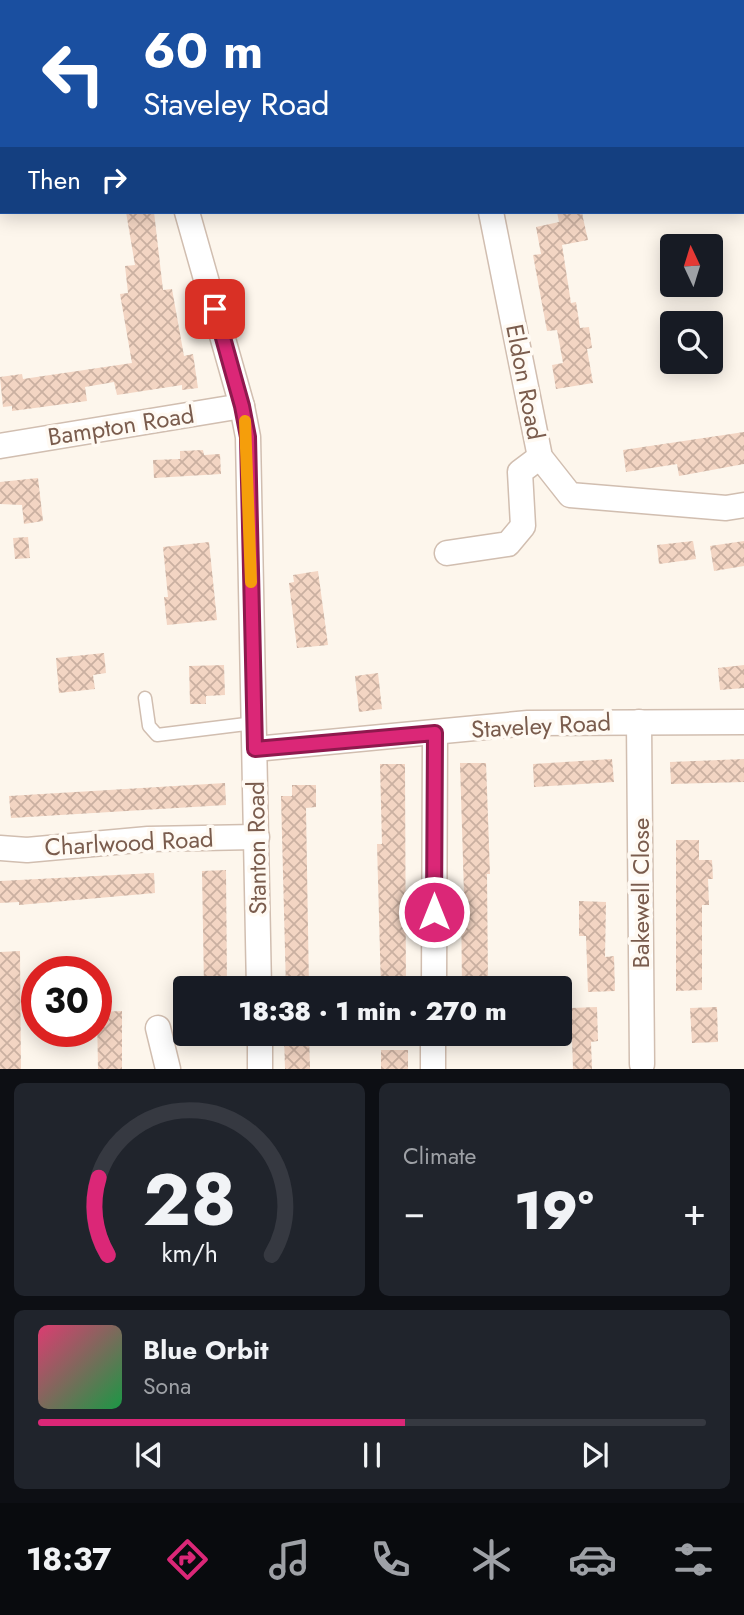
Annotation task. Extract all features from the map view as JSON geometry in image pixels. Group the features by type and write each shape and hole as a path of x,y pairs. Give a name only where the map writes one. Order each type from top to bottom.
{"street":[{"name":"Stanton Road","path":"188,214 242,406 248,437 259,976"},
{"name":"Eldon Road","path":"491,214 540,457 570,495 726,509 744,505"},
{"name":"Bampton Road","path":"0,446 242,406"},
{"path":"447,552 508,544 523,526 520,472 540,457"},
{"name":"Bakewell Close","path":"639,722 642,1064"},
{"name":"Staveley Road","path":"255,749 528,723 744,722"},
{"path":"434,976 435,733"},
{"name":"Charlwood Road","path":"0,848 27,849 148,839 257,837"},
{"path":"158,1028 168,1069"},
{"path":"260,1046 260,1069"},
{"path":"433,1046 433,1069"}],"lane":[{"path":"145,698 149,726 157,736 254,723"}],"building":[{"path":"126,214 154,214 163,290 172,289 184,356 193,354 198,388 182,390 182,385 117,395 114,382 85,387 87,401 12,411 12,406 3,407 0,377 22,374 23,379 132,363 120,294 128,293 125,266 135,265"},
{"path":"557,214 582,214 588,240 562,245 571,303 576,302 580,328 589,327 592,348 587,349 593,383 556,389 552,365 563,363 557,330 547,331 533,255 541,254 536,227 559,222"},
{"path":"744,432 744,464 679,476 677,464 626,472 623,450"},
{"path":"203,450 204,455 220,454 221,474 154,478 153,460 180,459 180,451"},
{"path":"38,478 43,521 24,524 22,505 0,504 0,482"},
{"path":"28,537 30,558 15,559 13,538"},
{"path":"693,541 696,559 659,564 657,545"},
{"path":"744,541 744,566 714,571 710,546"},
{"path":"209,542 217,620 167,625 164,597 168,597 163,547"},
{"path":"318,571 328,645 297,648 289,583 294,582 293,575"},
{"path":"104,653 106,673 93,675 95,689 59,693 56,658"},
{"path":"224,665 225,695 206,696 206,704 190,704 189,666"},
{"path":"744,665 744,688 720,690 718,668"},
{"path":"378,673 382,709 359,712 355,676"},
{"path":"612,759 614,782 534,787 533,764"},
{"path":"744,759 744,782 671,784 670,762"},
{"path":"460,763 486,763 490,874 487,874 488,976 462,976 461,894 464,894"},
{"path":"380,764 405,764 406,976 381,976 377,844 382,844"},
{"path":"225,783 226,805 11,818 9,796"},
{"path":"292,785 316,785 316,807 306,808 309,976 286,976 281,796 292,796"},
{"path":"676,840 699,840 699,860 712,860 713,879 708,879 709,905 702,905 702,990 676,991"},
{"path":"226,870 227,976 204,976 202,871"},
{"path":"154,873 155,893 19,905 19,902 0,903 0,881"},
{"path":"579,901 606,902 605,957 614,956 615,991 588,992 586,936 579,936"},
{"path":"20,951 21,1069 0,1069 0,952"},
{"path":"597,1007 598,1041 591,1042 592,1069 573,1069 572,1008"},
{"path":"717,1007 718,1042 692,1043 690,1008"},
{"path":"112,1011 122,1011 122,1069 98,1069 98,1047 112,1047"},
{"path":"284,1046 309,1046 310,1069 285,1069"},
{"path":"381,1050 408,1050 408,1069 381,1069"}],"slow traffic":[{"path":"245,421 248,437 251,582"}],"route":[{"path":"215,309 248,437 255,749 435,733 434,912"}]}
